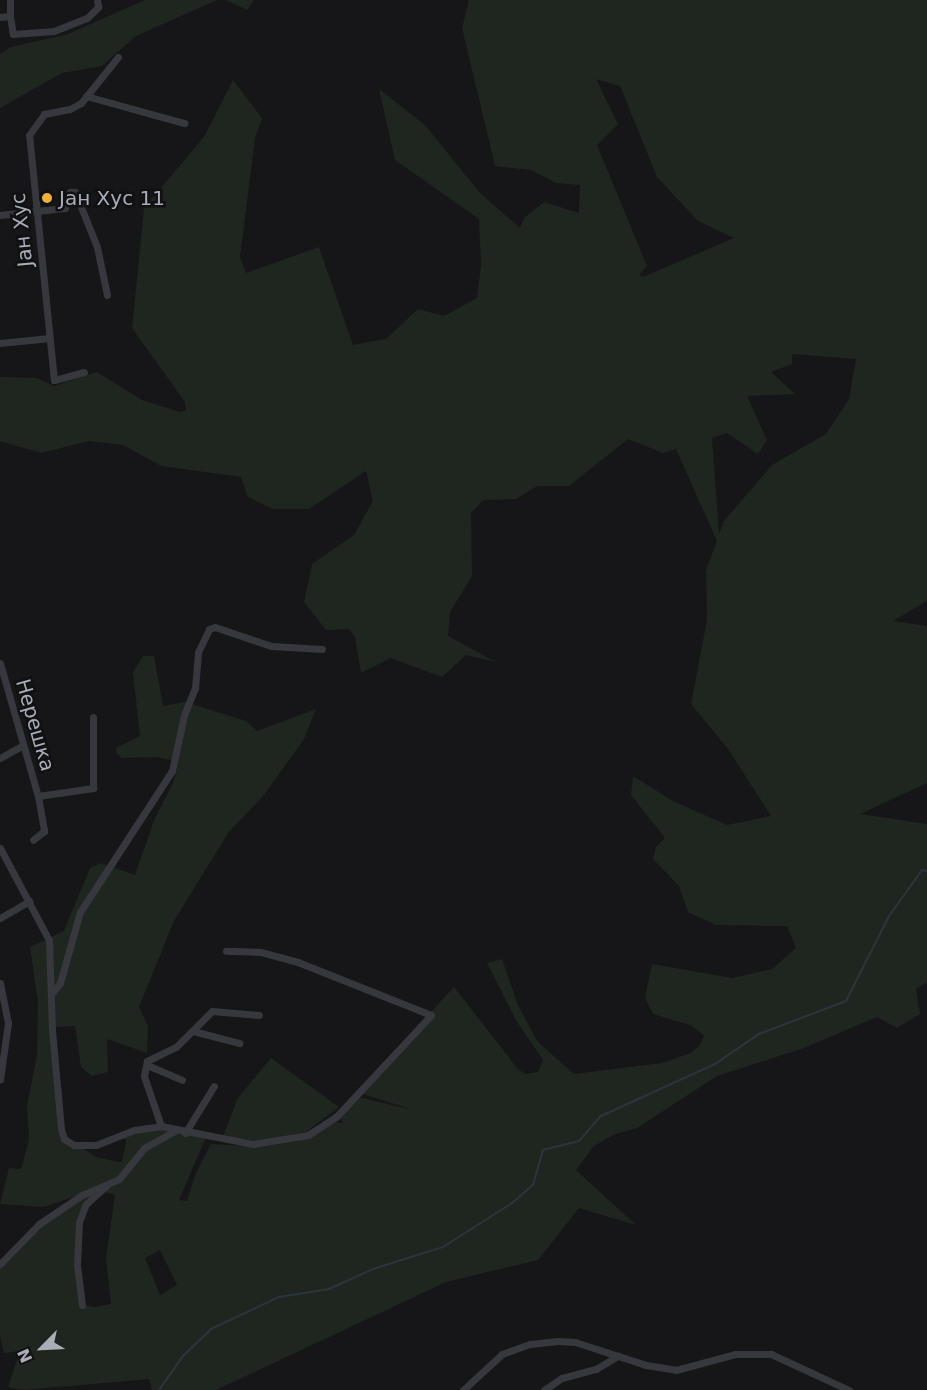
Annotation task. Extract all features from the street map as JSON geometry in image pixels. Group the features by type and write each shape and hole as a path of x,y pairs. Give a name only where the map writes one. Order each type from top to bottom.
{"street":[{"path":"10,0 10,16 14,34 54,31 87,18 98,7 97,0"},
{"path":"0,17 10,16"},
{"name":"Јан Хус","path":"84,372 54,380 29,135 33,124 44,114 75,107 87,96 118,57"},
{"path":"87,96 184,123"},
{"path":"0,215 69,207 70,192 75,192 97,247 107,296"},
{"path":"0,343 50,338"},
{"path":"52,992 60,983 80,912 172,771 180,749 184,715 195,688 198,651 209,629 215,627 271,646 322,649"},
{"name":"Нерешка","path":"0,663 38,796 44,831 33,840"},
{"name":"Нерешка","path":"38,796 93,788 93,717"},
{"path":"0,758 23,745"},
{"path":"0,848 50,940 52,1030 64,1139 83,1146 134,1130 161,1126 258,1144 314,1132 336,1117 431,1015 298,962 260,952 226,951"},
{"path":"0,918 30,901"},
{"path":"0,983 8,1023 0,1079"},
{"path":"161,1126 144,1076 147,1065 193,1031 212,1011 259,1015"},
{"path":"193,1031 239,1043"},
{"path":"147,1065 182,1080"},
{"path":"185,1132 214,1086"},
{"path":"82,1305 76,1266 79,1222 86,1204 108,1185 123,1176 144,1148 176,1130"},
{"path":"0,1264 39,1224 82,1195 108,1185"},
{"path":"463,1390 502,1354 530,1344 574,1342 618,1356 676,1370 735,1354 771,1354 849,1390"},
{"path":"544,1390 562,1378 596,1369 618,1356"}],"shaded area":[{"path":"145,0 217,0 136,36 102,66 62,73 0,108 0,54 11,47 68,34"},
{"path":"226,0 254,0 247,10"},
{"path":"469,0 927,0 927,601 893,621 927,626 927,783 860,814 927,824 927,982 916,989 920,1014 897,1028 877,1017 804,1048 717,1076 637,1128 615,1134 594,1146 576,1170 636,1225 579,1208 538,1260 446,1282 216,1390 152,1390 149,1379 23,1390 8,1387 20,1351 4,1353 0,1335 0,1264 9,1252 80,1195 43,1207 0,1204 9,1168 21,1169 29,1140 27,1107 37,1055 38,1002 30,947 64,931 90,868 101,863 135,875 154,820 173,783 177,769 171,760 156,757 122,758 117,754 116,748 140,736 133,672 143,656 154,656 163,706 185,702 246,721 257,731 316,709 304,739 264,795 228,833 174,921 139,1007 148,1026 147,1053 107,1039 108,1072 92,1076 81,1067 75,1026 52,1027 62,1135 96,1157 118,1162 122,1162 126,1142 124,1136 161,1126 206,1137 179,1200 187,1201 195,1175 211,1144 260,1147 298,1141 336,1122 343,1123 340,1118 358,1097 413,1110 357,1092 454,987 518,1069 525,1074 538,1072 543,1060 517,1022 487,963 502,959 517,1003 537,1041 574,1074 662,1063 691,1053 700,1045 704,1035 690,1025 653,1014 645,998 652,964 732,978 772,969 796,948 787,926 716,925 688,912 679,886 653,859 656,847 665,838 631,795 633,776 673,801 727,825 771,816 728,749 691,704 707,620 706,570 717,541 676,449 663,453 628,439 569,486 537,486 516,499 483,500 471,513 472,576 450,612 448,636 496,662 466,655 442,677 391,658 361,673 355,637 349,629 326,630 304,602 312,564 354,535 373,501 366,471 309,509 272,509 248,497 241,477 161,466 123,445 89,441 41,453 0,441 0,377 37,378 54,386 97,372 142,400 180,412 186,410 185,402 132,328 144,208 204,137 233,80 262,118 255,138 240,257 246,273 319,247 353,345 386,339 418,309 444,316 477,298 481,265 479,219 395,160 379,89 425,125 480,193 520,228 524,218 544,202 579,213 580,185 556,183 531,170 495,166 462,28","holes":["596,79 620,86 657,177 698,221 734,238 643,277 639,275 647,266 597,145 618,124","792,354 856,359 849,399 826,434 772,465 724,521 719,534 712,438 727,433 758,454 767,440 747,396 795,394 771,372 792,364","100,1191 115,1195 106,1258 111,1304 95,1307 82,1305 77,1265 82,1212","160,1250 177,1285 160,1295 145,1258"]},
{"path":"271,1058 339,1107 306,1132 257,1141 223,1137 237,1099"}],"waterway":[{"path":"159,1390 183,1356 211,1329 279,1297 329,1289 373,1269 443,1247 512,1203 533,1185 543,1150 579,1141 601,1116 715,1064 759,1034 846,1001 889,916 922,870 927,871"}],"place":[{"name":"Јан Хус 11","path":"47,198"}]}
